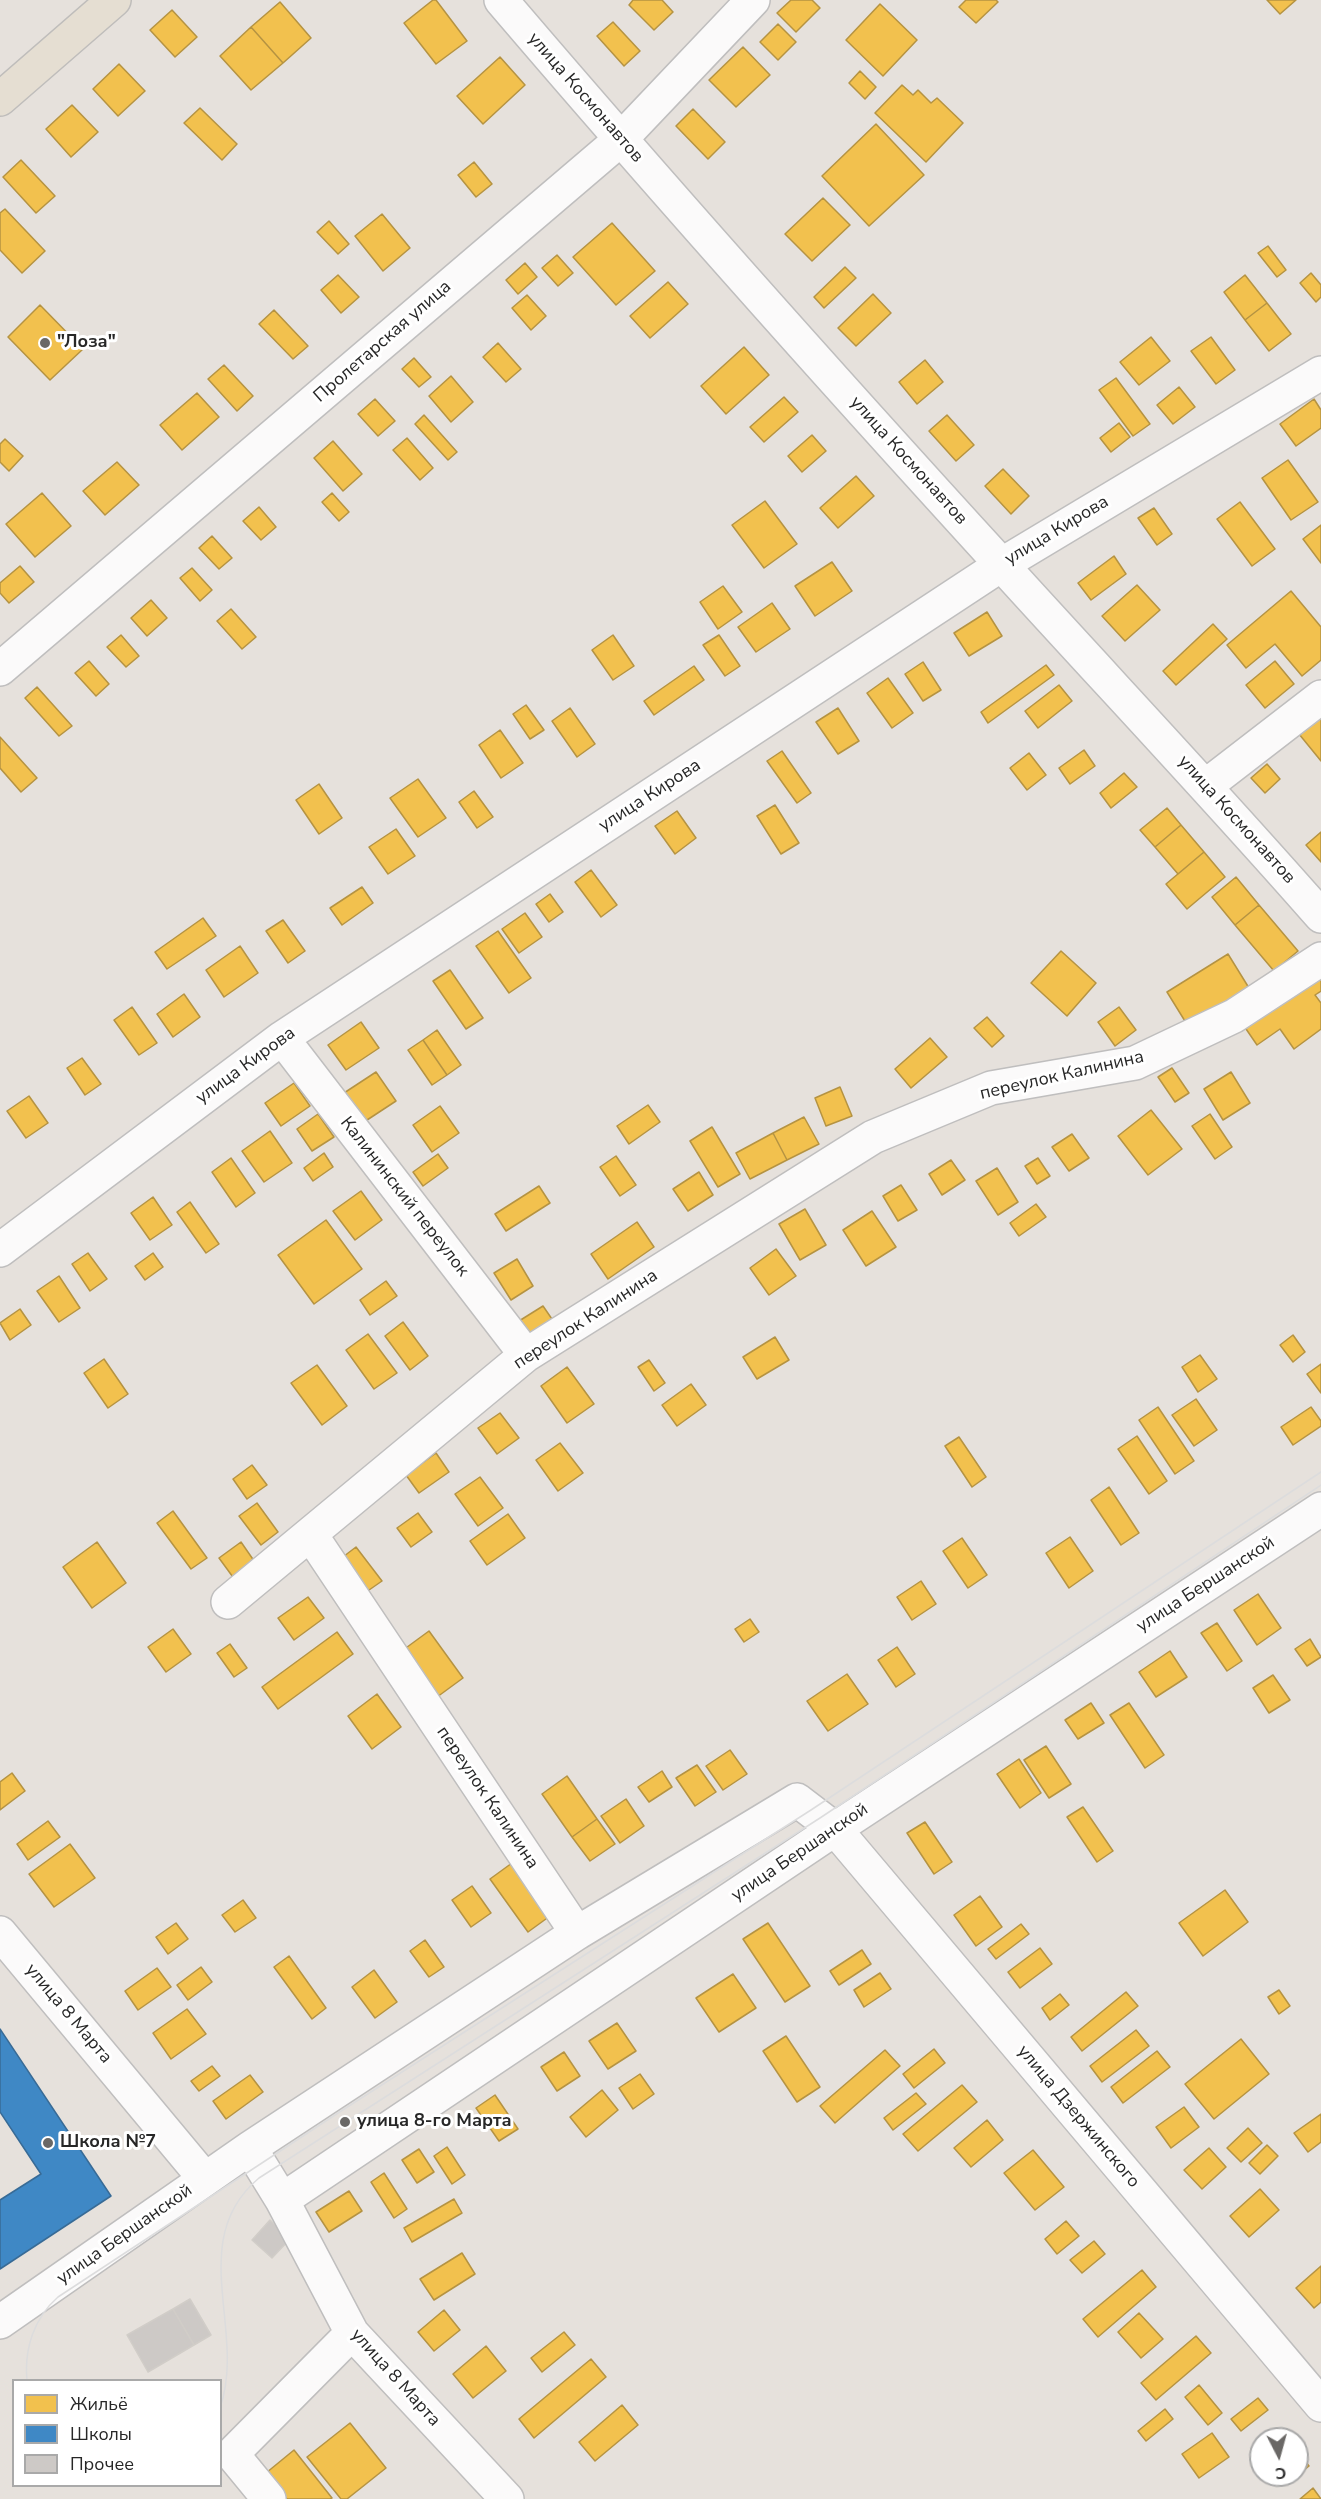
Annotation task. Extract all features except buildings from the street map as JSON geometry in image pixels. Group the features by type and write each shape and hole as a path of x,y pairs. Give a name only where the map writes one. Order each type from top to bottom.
{"main road":[{"path":"0,99 114,0"}],"street":[{"name":"улица Космонавтов","path":"501,0 620,140 1001,565 1206,785 1321,916"},
{"name":"Пролетарская улица","path":"0,669 620,140 753,0"},
{"name":"улица Кирова","path":"0,1250 282,1038 1001,565 1321,373"},
{"path":"1206,785 1321,697"},
{"name":"переулок Калинина","path":"577,1933 311,1535 526,1355 873,1137 991,1088 1136,1063 1234,1016 1321,959"},
{"name":"Калининский переулок","path":"282,1038 526,1355"},
{"name":"улица Бершанской","path":"282,2200 835,1829 1321,1509"},
{"path":"228,1602 311,1535"},
{"name":"улица Дзержинского","path":"577,1933 797,1800 835,1829 1321,2404"},
{"name":"улица 8 Марта","path":"0,1933 205,2179"},
{"name":"улица Бершанской","path":"0,2322 250,2148 577,1933"},
{"name":"улица 8 Марта","path":"250,2148 282,2200 352,2333 507,2499"},
{"path":"269,2499 232,2454 352,2333"}],"tram line":[{"path":"27,2379 27,2357 32,2335 43,2314 58,2297 338,2113 811,1810 1321,1472"},
{"path":"222,2398 226,2379 227,2348 221,2258 225,2229 237,2203 259,2178 820,1818 1321,1485"}],"place":[{"name":"\"Лоза\"","path":"45,343"},
{"name":"улица 8-го Марта","path":"345,2122"},
{"name":"Школа №7","path":"48,2143"}]}
